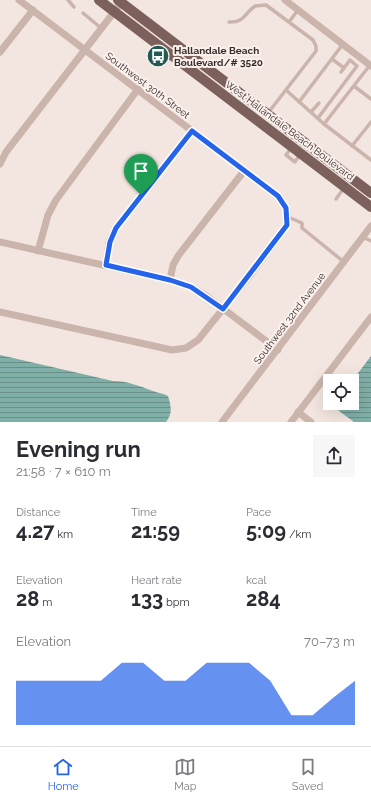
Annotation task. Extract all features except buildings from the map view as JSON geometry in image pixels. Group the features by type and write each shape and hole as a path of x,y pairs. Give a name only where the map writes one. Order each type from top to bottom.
{"main road":[{"name":"West Hallandale Beach Boulevard","path":"99,0 371,207"},
{"name":"West Hallandale Beach Boulevard","path":"120,1 371,193"},
{"path":"208,83 220,86 251,110 267,114"},
{"path":"261,124 273,125 304,149 317,152"}],"street":[{"name":"Southwest 30th Street","path":"19,0 278,196 286,208 288,217"},
{"path":"285,0 370,65"},
{"path":"0,164 6,152 114,11 120,1"},
{"path":"0,52 33,10"},
{"path":"38,251 48,215 56,200 138,89"},
{"path":"106,265 110,242 116,228 192,131"},
{"path":"170,280 173,266 178,256 244,171"},
{"path":"0,312 172,350 186,348 198,340 223,309 287,225 288,217"},
{"name":"Southwest 32nd Avenue","path":"222,422 371,227"},
{"path":"0,242 170,280 191,287 278,350"},
{"path":"291,422 371,316"},
{"path":"298,412 311,422"}],"lane":[{"path":"68,0 74,7"},
{"path":"229,22 238,23 248,11 260,4 266,5 313,40 316,46 316,51 267,114"},
{"path":"289,22 298,10"},
{"path":"83,13 101,28"},
{"path":"299,102 342,44"},
{"path":"332,58 344,68"},
{"path":"318,118 357,66 350,60 342,72"},
{"path":"324,124 370,65"},
{"path":"354,86 371,99"},
{"path":"286,90 324,124 371,160"},
{"path":"311,112 319,103"},
{"path":"352,146 371,122"},
{"path":"336,199 345,187"},
{"path":"288,217 302,223 302,228 344,262"},
{"path":"363,237 371,241"}],"water":[{"path":"0,355 113,381 128,383 164,394 168,396 170,403 170,416 166,422 0,422"},
{"path":"371,356 371,422 354,422 338,410 359,410 359,374 357,374"}],"place":[{"name":"Hallandale Beach Boulevard/# 3520","path":"158,56"}],"route":[{"path":"192,131 278,196 286,208 288,217 287,225 223,309 205,295 191,287 170,280 106,265 110,242 116,228 141,195 192,131"}]}
